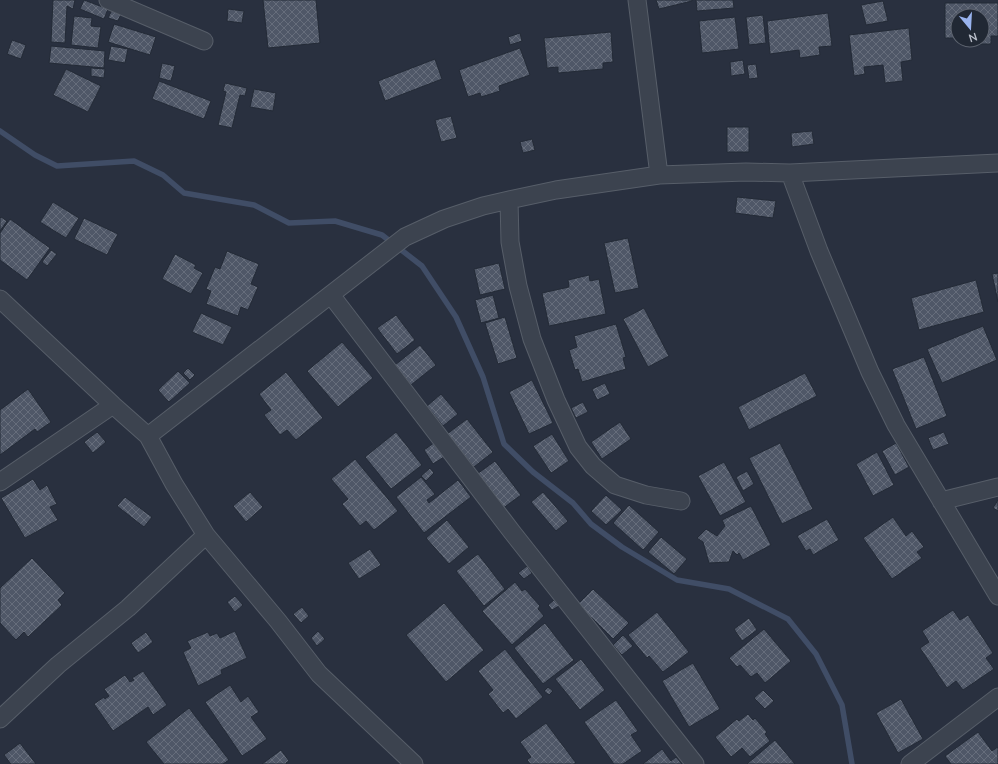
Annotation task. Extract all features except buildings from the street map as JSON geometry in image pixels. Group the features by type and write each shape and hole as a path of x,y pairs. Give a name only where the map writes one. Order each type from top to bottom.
{"street":[{"path":"108,0 204,41"},
{"path":"637,0 659,176"},
{"path":"148,436 405,238 444,220 483,206 562,189 659,176 746,172 790,173 998,163"},
{"path":"790,173 819,251 870,372 896,425 998,596"},
{"path":"509,200 510,242 518,286 532,339 556,400 578,447 592,466 615,485 646,495 681,501"},
{"path":"331,295 512,532 695,764"},
{"path":"0,299 148,436 174,484 206,536 278,620 319,674 414,764"},
{"path":"0,482 113,405"},
{"path":"941,501 998,487"},
{"path":"0,719 58,665 128,608 206,536"},
{"path":"910,764 998,697"}],"waterway":[{"path":"0,131 35,155 57,166 134,161 163,175 184,193 254,205 289,223 335,221 382,235 422,266 456,317 483,377 504,444 533,472 573,503 591,524 622,547 677,580 729,589 788,619 816,654 842,705 852,764"}]}
